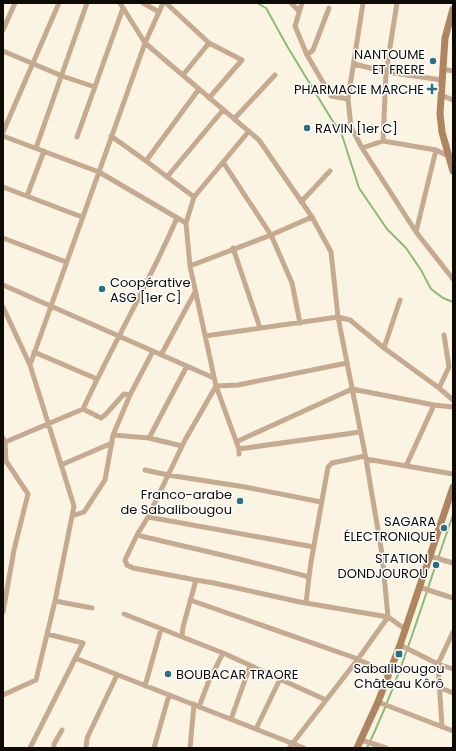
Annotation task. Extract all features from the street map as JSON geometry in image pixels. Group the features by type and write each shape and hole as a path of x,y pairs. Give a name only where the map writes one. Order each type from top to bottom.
{"main road":[{"path":"453,9 445,38 441,95 442,132 451,158 453,171"},
{"path":"357,748 378,702 400,645 429,556 451,501 453,487"}],"street":[{"path":"3,30 15,3"},
{"path":"3,132 59,3"},
{"path":"36,148 86,3"},
{"path":"143,3 159,12"},
{"path":"30,365 145,43 164,3 209,43 242,60 209,98"},
{"path":"291,3 300,11"},
{"path":"302,3 294,26 307,55 331,96 348,98"},
{"path":"363,3 348,98 351,127 362,148 416,232 453,278"},
{"path":"383,141 386,72 397,3"},
{"path":"121,5 145,43 258,140 312,217 331,252 338,317 382,554 388,617 291,746"},
{"path":"77,137 95,87 121,5"},
{"path":"307,55 313,50 329,8"},
{"path":"183,75 209,43"},
{"path":"3,51 62,76 95,87"},
{"path":"354,64 386,72 442,80"},
{"path":"442,69 453,71"},
{"path":"234,119 275,75"},
{"path":"146,161 199,89"},
{"path":"441,95 453,100"},
{"path":"167,177 223,110"},
{"path":"249,132 194,197 186,223 190,266 214,378 239,452 360,432"},
{"path":"3,136 99,172 186,223"},
{"path":"111,136 194,197"},
{"path":"362,148 383,141 436,150 451,158"},
{"path":"416,232 436,150"},
{"path":"27,196 44,151"},
{"path":"223,162 271,235 292,283 300,323"},
{"path":"301,202 330,171"},
{"path":"3,187 82,217"},
{"path":"190,266 233,248 271,235 312,217"},
{"path":"3,612 14,550 28,494 6,461 4,441 84,409 97,379 161,256 177,218"},
{"path":"3,238 66,262"},
{"path":"233,248 260,328"},
{"path":"3,285 214,378"},
{"path":"161,355 195,292"},
{"path":"384,348 400,300"},
{"path":"3,307 30,365 74,506 55,601 36,680 3,695"},
{"path":"205,336 338,317 350,320 384,348 440,388 453,400"},
{"path":"440,388 449,367 444,335"},
{"path":"72,516 84,512 105,480 113,435 130,395 153,351"},
{"path":"34,352 97,379"},
{"path":"216,386 238,385 347,362"},
{"path":"149,438 187,366"},
{"path":"216,386 182,446 148,517 137,535 125,560 127,565 133,568 214,583 306,603 388,617 405,629"},
{"path":"236,442 352,389 434,405 453,407"},
{"path":"84,409 100,418 105,415 124,394 130,395"},
{"path":"406,466 434,405"},
{"path":"113,435 149,438 182,446"},
{"path":"61,465 112,444"},
{"path":"306,603 321,502 328,467 332,463 365,457 453,474"},
{"path":"145,470 321,502"},
{"path":"148,517 314,547"},
{"path":"137,535 265,564 310,577"},
{"path":"429,556 453,563"},
{"path":"182,636 196,580"},
{"path":"419,587 453,598"},
{"path":"190,600 358,658 388,674"},
{"path":"55,601 92,608"},
{"path":"124,614 182,636 280,678 326,700"},
{"path":"145,686 161,629"},
{"path":"442,727 438,664 453,632"},
{"path":"30,748 82,643 47,634"},
{"path":"400,645 438,664 453,669"},
{"path":"190,748 196,706 223,654"},
{"path":"75,658 256,729 291,746 304,748"},
{"path":"232,720 250,666"},
{"path":"86,748 87,738 117,675"},
{"path":"256,729 280,678"},
{"path":"439,687 453,693"},
{"path":"154,748 169,695"},
{"path":"378,702 453,731"},
{"path":"54,748 54,744 62,730"},
{"path":"361,740 386,748"}],"waterway":[{"path":"257,3 266,8 287,46 332,120 341,132 359,188 387,229 406,248 421,270 431,289 443,298 453,302"},
{"path":"367,748 403,662 453,515"}],"place":[{"name":"NANTOUME ET FRERE","path":"433,61"},
{"name":"PHARMACIE MARCHE","path":"432,89"},
{"name":"RAVIN [1er C]","path":"307,128"},
{"name":"Coopérative ASG [1er C]","path":"102,289"},
{"name":"Franco-arabe de Sabalibougou","path":"240,501"},
{"name":"SAGARA ÉLECTRONIQUE","path":"444,528"},
{"name":"STATION DONDJOUROU","path":"436,565"},
{"name":"Sabalibougou Château Kôrô","path":"399,654"},
{"name":"BOUBACAR TRAORE","path":"168,674"}]}
